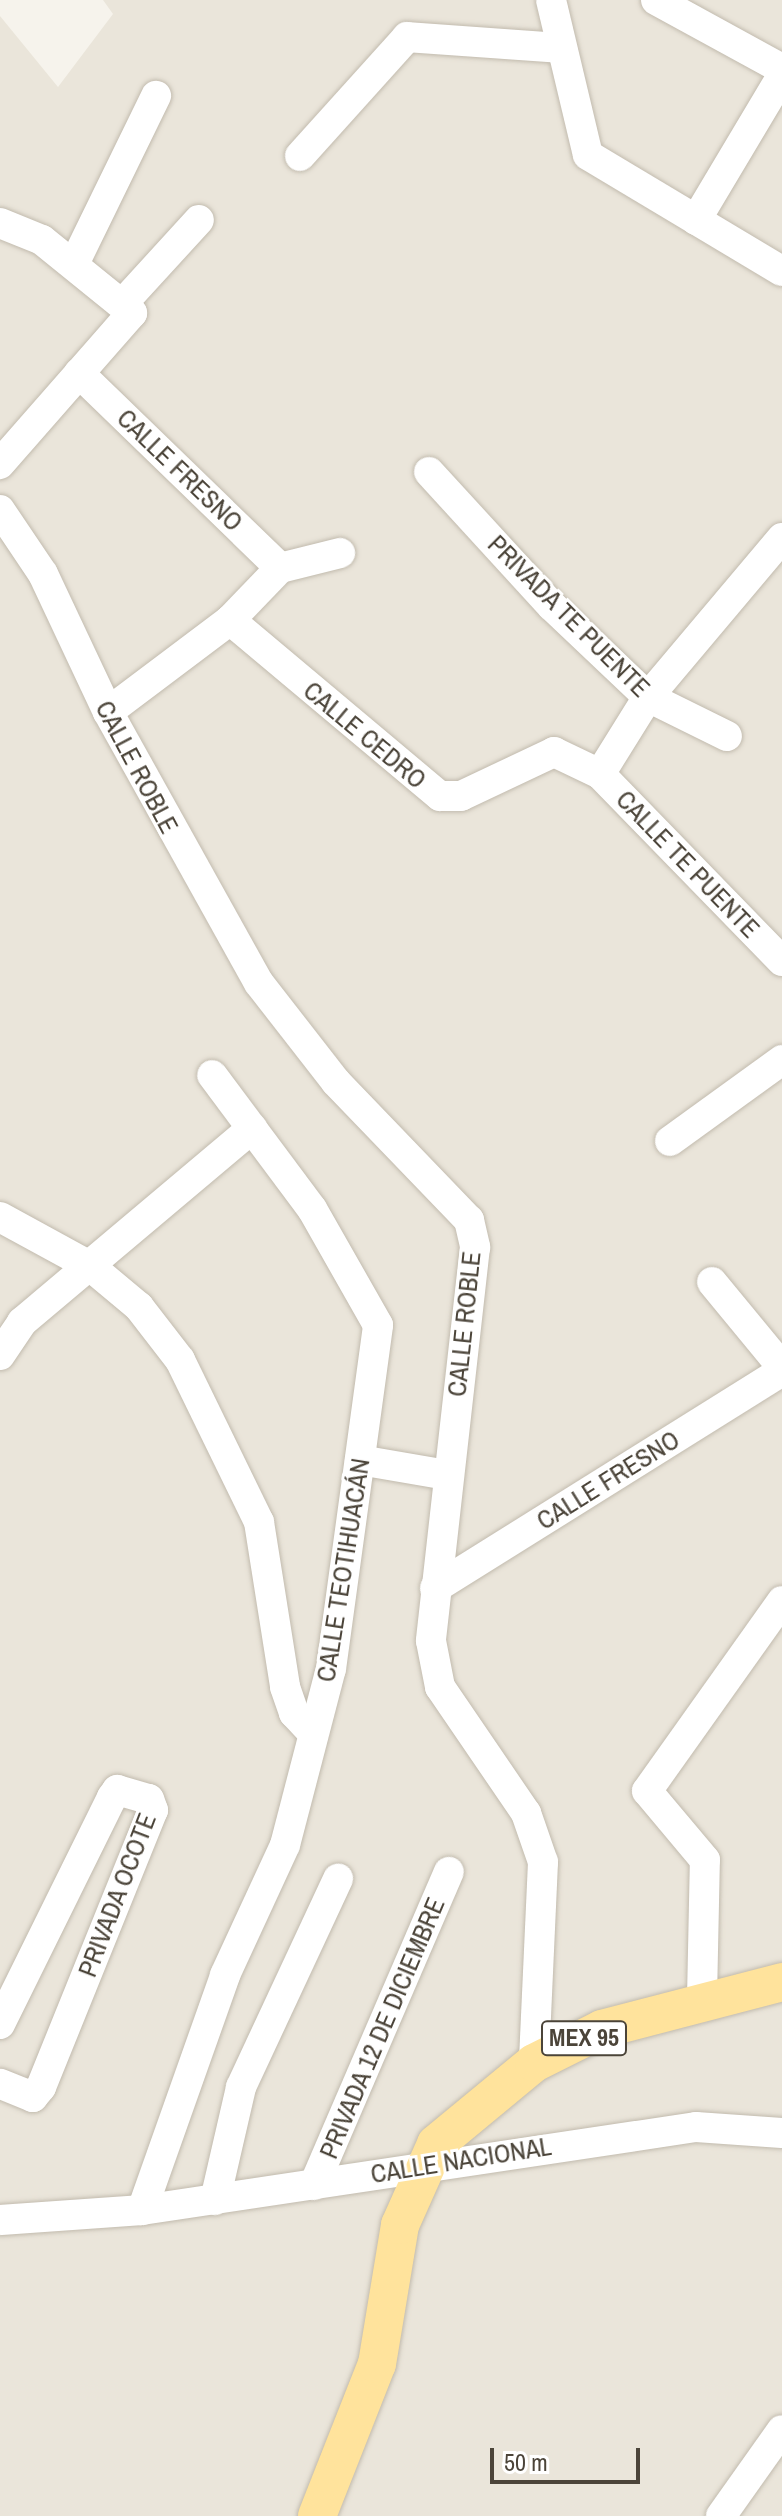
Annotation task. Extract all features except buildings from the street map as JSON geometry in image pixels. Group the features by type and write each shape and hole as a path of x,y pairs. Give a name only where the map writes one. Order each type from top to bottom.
{"main road":[{"name":"MEX 95","path":"317,2516 377,2364 400,2225 423,2163 467,2112 534,2063 602,2029 702,1998 782,1982"}],"street":[{"path":"551,0 588,155 782,271"},
{"path":"656,0 782,69"},
{"path":"300,156 407,37 562,48"},
{"path":"696,220 782,76"},
{"path":"75,262 156,96"},
{"path":"0,464 79,373 199,220"},
{"path":"0,223 75,262 128,308"},
{"name":"CALLE FRESNO","path":"79,373 280,568"},
{"name":"PRIVADA TE PUENTE","path":"429,472 552,606 648,697 727,736"},
{"name":"CALLE ROBLE","path":"0,510 43,574 108,712 259,983 336,1082 469,1220 475,1247 447,1475 431,1641 440,1687 526,1813 543,1862 534,2063"},
{"name":"CALLE TE PUENTE","path":"782,538 648,697 600,774 782,961"},
{"path":"108,712 230,620 280,568 340,553"},
{"name":"CALLE CEDRO","path":"230,620 440,796 461,796 554,752 600,774"},
{"path":"670,1141 782,1060"},
{"name":"CALLE TEOTIHUACÁN","path":"142,2210 225,1975 285,1845 312,1732 331,1669 378,1325 372,1305 252,1128 212,1075"},
{"path":"0,1355 22,1322 252,1128"},
{"path":"0,1217 90,1266 139,1307 180,1360 259,1522 285,1687 294,1713 312,1732"},
{"path":"712,1282 782,1369"},
{"name":"CALLE FRESNO","path":"435,1588 782,1369"},
{"path":"360,1460 447,1475"},
{"path":"702,1998 705,1860 647,1791 782,1601"},
{"name":"PRIVADA OCOTE","path":"0,2024 112,1797 117,1790 149,1799 153,1810 41,2087 33,2097 0,2084"},
{"name":"PRIVADA 12 DE DICIEMBRE","path":"314,2185 449,1872"},
{"path":"215,2200 241,2087 338,1879"},
{"name":"CALLE NACIONAL","path":"0,2220 142,2210 314,2185 423,2163 696,2127 782,2133"},
{"path":"721,2516 782,2430"}],"shaded area":[{"path":"103,0 782,0 782,2516 0,2516 0,16 58,87 113,14"}]}
